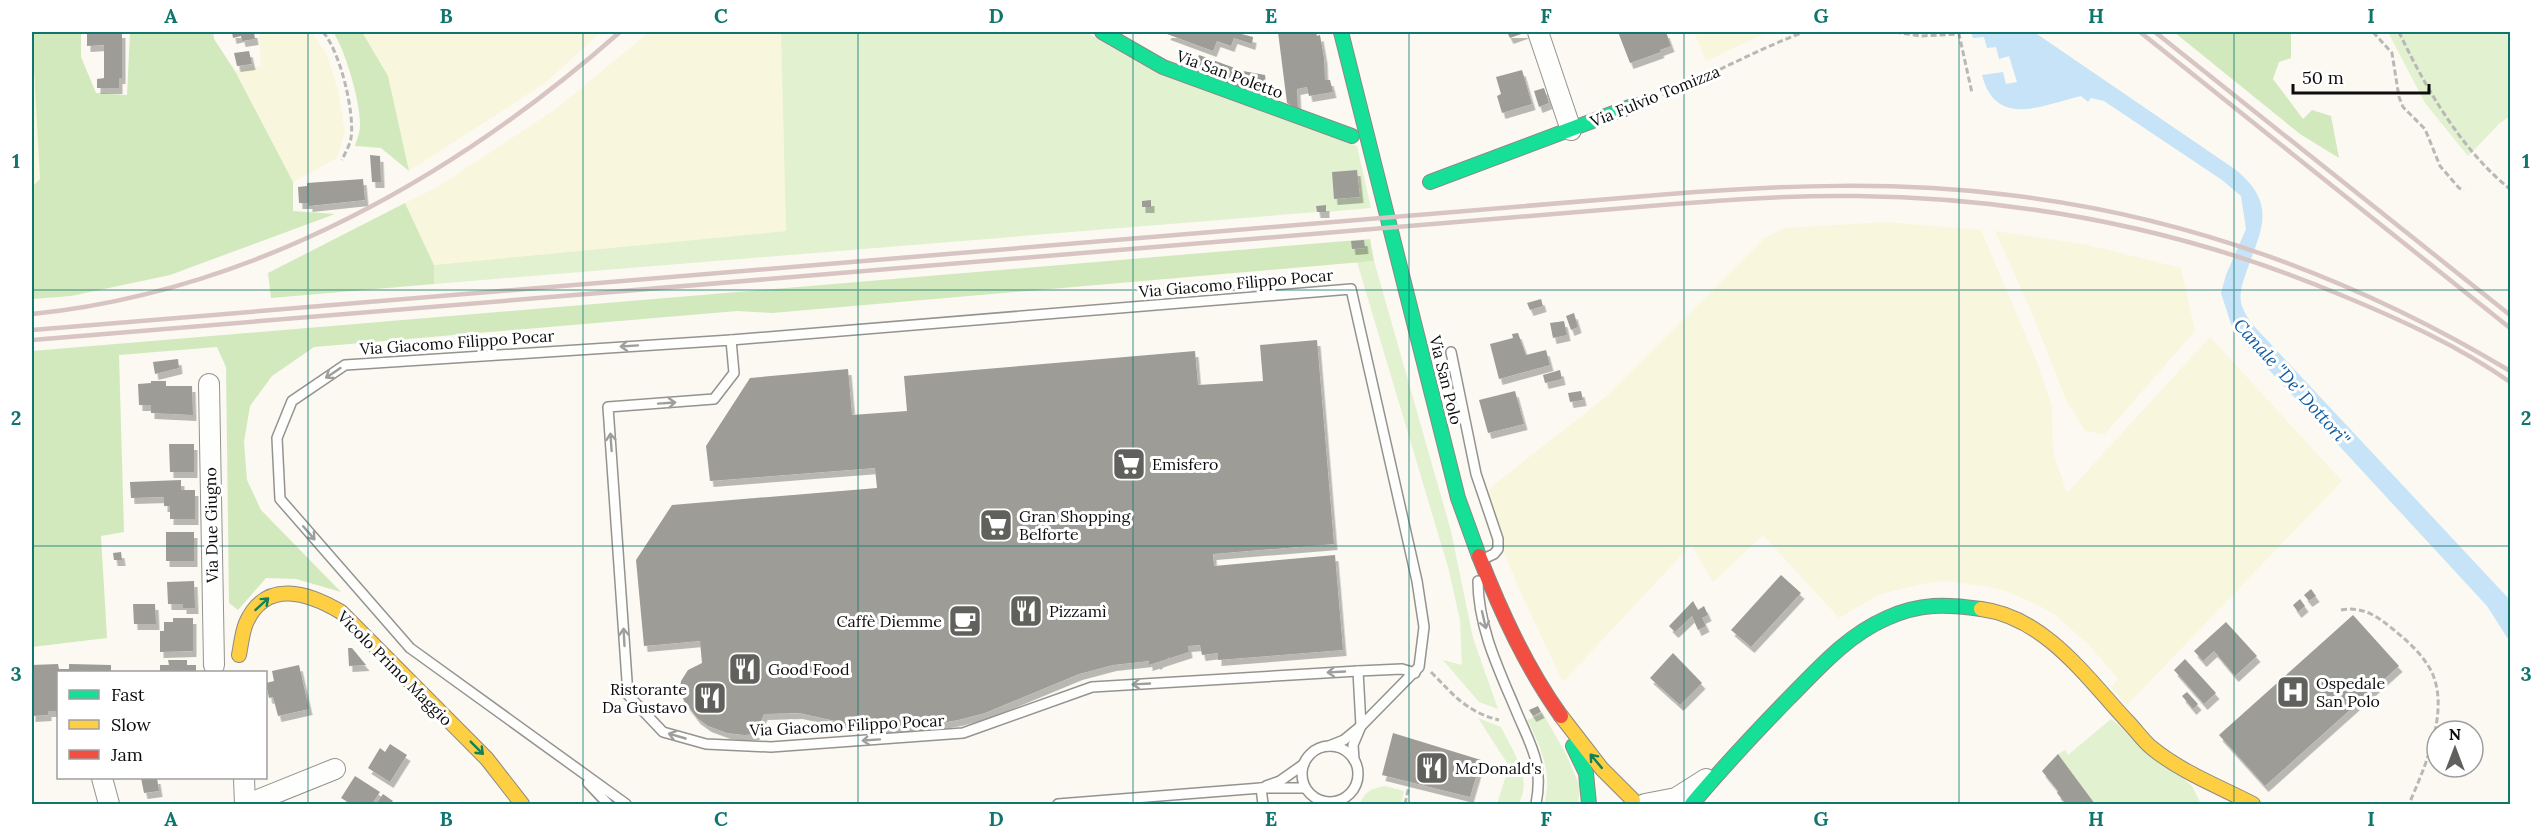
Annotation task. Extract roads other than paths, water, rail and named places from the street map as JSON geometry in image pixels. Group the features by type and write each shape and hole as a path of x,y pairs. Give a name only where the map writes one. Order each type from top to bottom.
{"street":[{"name":"Via San Poletto","path":"1102,32 1163,67 1352,136"},
{"name":"Via San Polo","path":"1341,32 1458,498 1478,562 1525,658 1562,720 1586,773 1589,804"},
{"name":"Via Fulvio Tomizza","path":"1538,32 1571,130"},
{"name":"Via Fulvio Tomizza","path":"1430,182 1635,105"},
{"name":"Via Due Giugno","path":"209,384 214,658"},
{"name":"Vicolo Primo Maggio","path":"214,658 240,664 246,622 263,600 280,593 301,593 319,599 341,612 487,759 522,804"},
{"path":"1692,804 1719,771 1841,645 1887,618 1920,608 1944,604 1991,610 2028,626 2061,649 2152,748 2226,794 2253,804"},
{"name":"Via San Polo","path":"1562,720 1614,783 1639,802"},
{"path":"244,779 247,804 335,769"},
{"path":"1610,801 1639,802 1676,798 1719,771"},
{"path":"103,779 109,804"}],"lane":[{"name":"Via Giacomo Filippo Pocar","path":"626,804 410,648 280,500 277,438 292,401 345,365 731,340 1351,289 1417,580 1424,627 1420,662 1415,673 1361,726 1344,740 1329,746"},
{"name":"Via Giacomo Filippo Pocar","path":"731,340 734,373 714,399 608,407 628,695 663,732 706,744 782,746 963,734 1092,687 1402,669 1415,673"},
{"path":"1451,352 1476,474 1498,539 1498,549 1494,554 1478,562 1478,596 1491,651 1516,712 1533,744 1539,781 1536,804"},
{"path":"1304,764 1302,780 1305,788 1321,803 1339,800 1352,790 1358,779 1353,745 1361,726 1358,671"},
{"path":"1261,788 1280,781 1304,764 1314,751 1329,746 1343,750 1354,760"},
{"path":"576,770 608,804"},
{"path":"1058,804 1261,788 1305,788"},
{"path":"1261,788 1263,804"},
{"path":"1351,804 1352,790"}],"water":[{"name":"Canale \"De' Dottori\"","path":"1971,32 2034,32 2236,170 2250,183 2258,196 2262,209 2262,222 2241,289 2241,303 2246,315 2510,600 2510,642 2487,606 2246,345 2231,324 2221,293 2226,275 2246,229 2241,196 2222,180 2104,101 2091,98 2088,102 2081,96 2036,108 2022,109 2009,108 1998,102 1989,92 1982,75 2003,72 2006,84 2017,82 2009,56 1999,59 1996,47 1987,48 1984,37 1973,38"}],"railway":[{"path":"32,314 114,301 194,281 272,253 347,219 420,179 490,134 556,85 620,32"},
{"path":"2140,32 2510,328"},
{"path":"2155,32 2510,315"},
{"path":"32,330 1670,194 1755,188 1882,186 2009,195 2075,205 2141,218 2205,236 2269,256 2331,280 2452,338 2510,371"},
{"path":"32,340 1662,205 1784,197 1857,196 1919,198 2043,211 2104,222 2224,252 2283,272 2385,314 2449,345 2510,382"}],"place":[{"name":"Emisfero","path":"1129,464"},
{"name":"Gran Shopping Belforte","path":"996,525"},
{"name":"Pizzamì","path":"1026,611"},
{"name":"Caffè Diemme","path":"965,621"},
{"name":"Good Food","path":"745,669"},
{"name":"Ospedale San Polo","path":"2293,692"},
{"name":"Ristorante Da Gustavo","path":"710,698"},
{"name":"McDonald's","path":"1432,768"}]}
